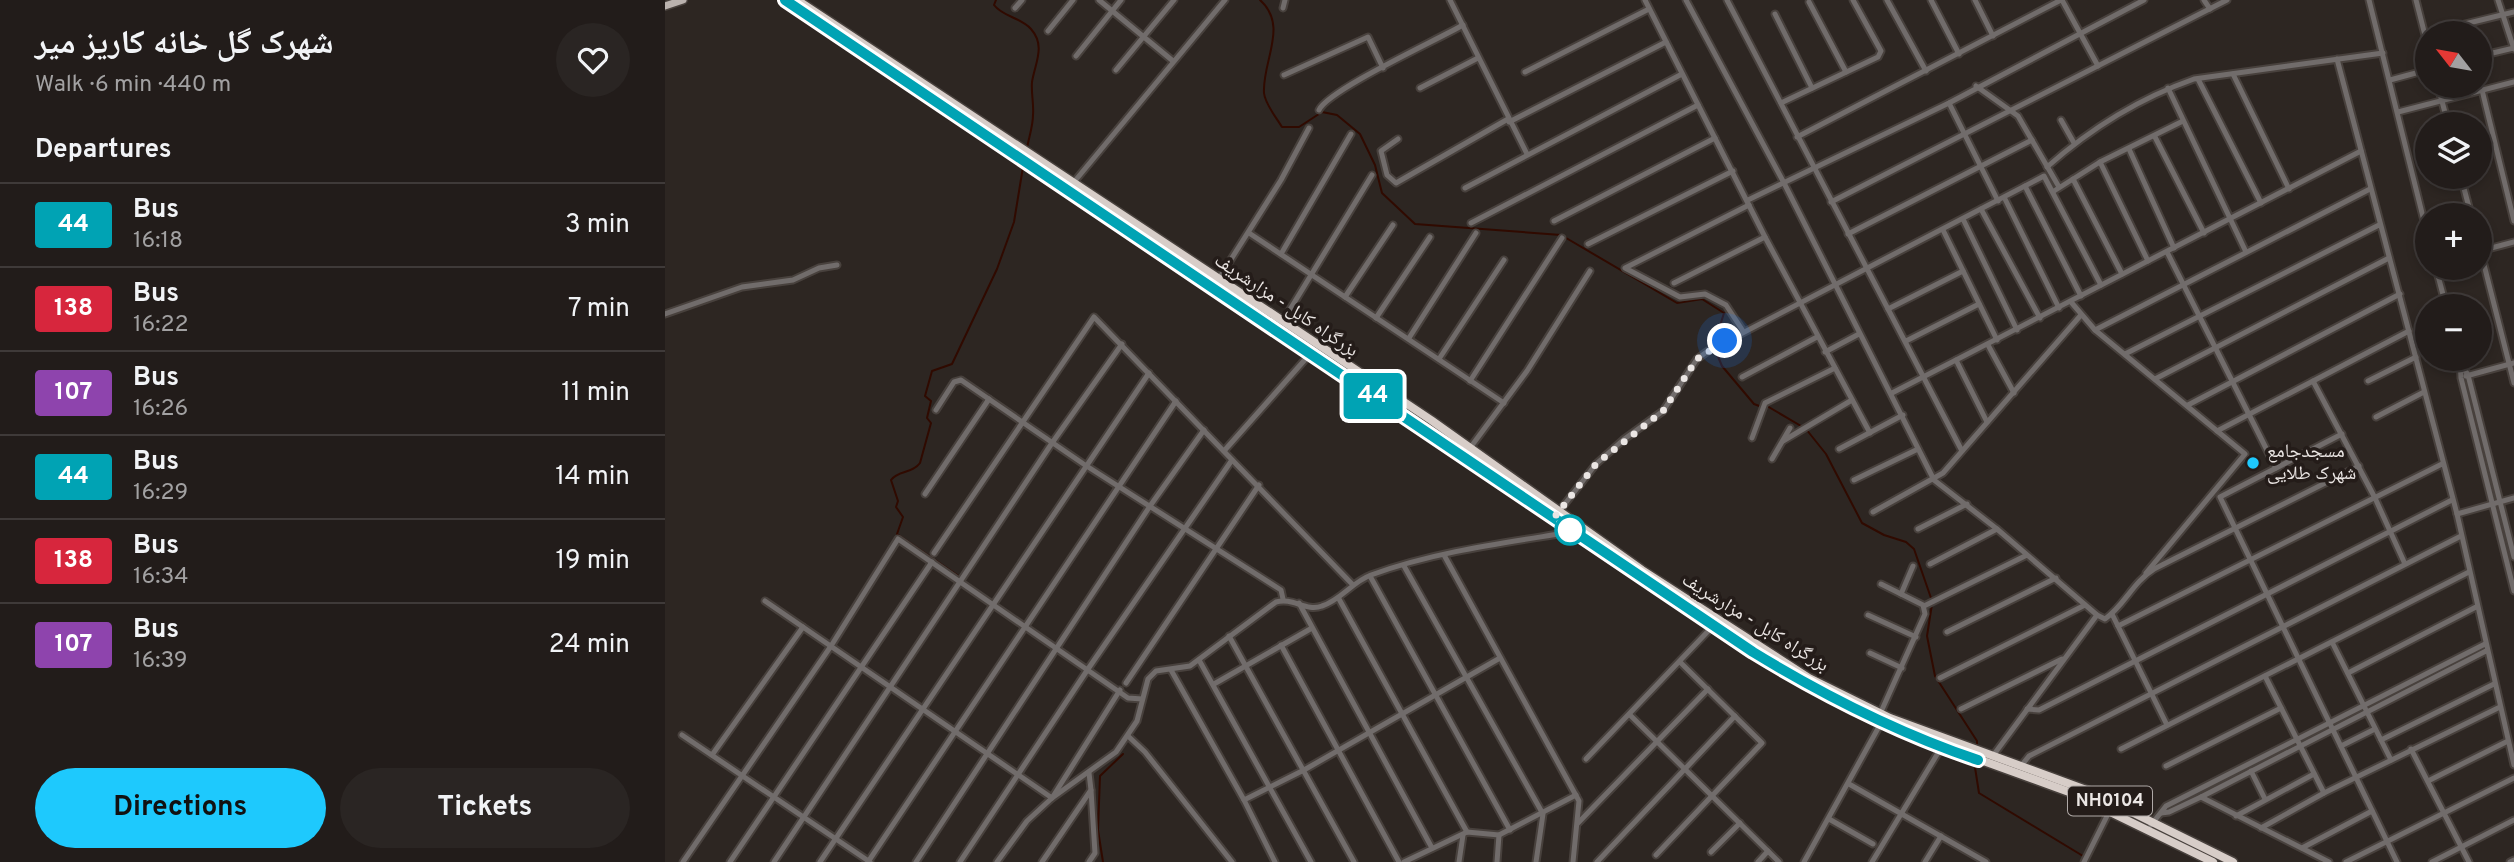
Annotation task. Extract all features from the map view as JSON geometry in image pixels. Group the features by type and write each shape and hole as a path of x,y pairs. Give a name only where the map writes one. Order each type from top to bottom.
{"highway":[{"name":"بزرگراه کابل - مزارشریف","path":"785,0 1310,354 1776,662"},
{"name":"بزرگراه کابل - مزارشریف","path":"797,0 1283,321 1470,448 1556,515"},
{"name":"بزرگراه کابل - مزارشریف","path":"1691,606 1713,626 1885,720 1939,744 1980,757"},
{"name":"NH0104","path":"1980,757 1991,757 2021,766 2233,862"},
{"name":"NH0104","path":"1980,757 2087,795 2111,810 2150,825 2213,862"}],"main road":[{"path":"665,6 683,0"}],"street":[{"path":"1015,8 1022,0"},
{"path":"1048,31 1073,0"},
{"path":"1099,0 1173,61"},
{"path":"1076,56 1121,0"},
{"path":"1116,70 1174,0"},
{"path":"1074,182 1225,0"},
{"path":"1283,8 1285,0"},
{"path":"1450,0 1527,154"},
{"path":"1645,0 1765,237 1870,433"},
{"path":"1686,0 1784,183 1934,480 1997,528 2085,605 2105,619 2112,614 2245,454 2095,330 2071,302"},
{"path":"1727,0 1962,451"},
{"path":"1781,103 1878,57 1881,51 1853,0"},
{"path":"1887,0 1926,71"},
{"path":"1931,0 1959,54"},
{"path":"1975,0 1993,36"},
{"path":"1797,137 2062,0 2098,66"},
{"path":"1743,331 1726,305 1705,294 1680,297 1625,268 1784,183 1949,103 1976,86 2144,0"},
{"path":"2204,0 2210,9"},
{"path":"1831,202 2227,0"},
{"path":"2369,0 2420,203"},
{"path":"2418,0 2424,21"},
{"path":"2492,53 2514,48 2498,0"},
{"path":"1809,2 1846,72"},
{"path":"1525,72 1650,9"},
{"path":"2478,21 2514,12"},
{"path":"1775,14 1812,88"},
{"path":"1319,110 1322,103 1463,25"},
{"path":"1284,75 1368,37 1383,68"},
{"path":"1398,139 1381,151 1387,175 1396,183 1509,120 1666,42"},
{"path":"2047,167 2074,143 2168,88 2198,79 2382,52"},
{"path":"1420,88 1478,58"},
{"path":"2337,59 2415,353"},
{"path":"2390,80 2415,73"},
{"path":"1465,188 1682,74"},
{"path":"2233,74 2289,189"},
{"path":"2198,79 2261,203"},
{"path":"2492,88 2514,82"},
{"path":"1976,86 2008,112 2018,116 2047,167 2101,285"},
{"path":"2168,88 2246,252"},
{"path":"2441,98 2445,112"},
{"path":"2398,112 2453,98"},
{"path":"2484,98 2514,221"},
{"path":"1949,103 2059,308"},
{"path":"1471,223 1698,105"},
{"path":"2061,120 2074,143"},
{"path":"2056,189 2100,162 2183,121"},
{"path":"1218,280 1249,233 1309,128"},
{"path":"1281,254 1351,134"},
{"path":"2155,137 2204,233"},
{"path":"1554,220 1715,138"},
{"path":"1848,234 1982,168 2032,140"},
{"path":"2129,149 2174,248"},
{"path":"1892,393 2361,151"},
{"path":"2100,162 2148,261"},
{"path":"1588,244 1733,171"},
{"path":"1283,321 1372,175"},
{"path":"1556,515 1596,464 1663,411 1697,359 1743,331 2044,176 2056,189"},
{"path":"2073,179 2122,274"},
{"path":"2025,186 2081,296"},
{"path":"2095,330 2370,189"},
{"path":"1981,209 2039,318"},
{"path":"1963,219 2018,330"},
{"path":"1345,297 1393,225"},
{"path":"2125,354 2379,225"},
{"path":"1943,230 1997,340"},
{"path":"1249,233 1504,403"},
{"path":"1409,338 1476,233"},
{"path":"1376,318 1430,237"},
{"path":"1674,283 1765,237"},
{"path":"1470,381 1562,239"},
{"path":"2492,247 2514,242"},
{"path":"2167,252 2276,468"},
{"path":"2155,379 2389,258"},
{"path":"1439,359 1504,260"},
{"path":"665,314 742,286 793,280 820,268 837,265"},
{"path":"1470,448 1504,403 1590,271"},
{"path":"1888,309 1963,271"},
{"path":"2488,280 2512,363 2514,383"},
{"path":"2188,405 2400,294"},
{"path":"1906,341 1979,304"},
{"path":"1873,512 1934,480 2081,315"},
{"path":"934,553 1094,317 1353,585"},
{"path":"2217,431 2409,331"},
{"path":"1825,352 1859,334"},
{"path":"1742,377 1817,337"},
{"path":"774,862 1052,443 1122,344"},
{"path":"1989,345 2014,393"},
{"path":"1224,452 1310,354"},
{"path":"2368,381 2415,358"},
{"path":"1956,360 1987,422"},
{"path":"2465,376 2512,363"},
{"path":"1752,438 1764,408 1835,368"},
{"path":"2419,371 2457,514 2485,647 2514,765"},
{"path":"2464,371 2514,557"},
{"path":"820,862 1149,373"},
{"path":"2465,376 2514,591"},
{"path":"936,410 956,380 961,380 1085,465 1282,590 1283,599"},
{"path":"2313,381 2375,498 2405,564"},
{"path":"2376,417 2424,391"},
{"path":"925,494 989,399"},
{"path":"1783,441 1852,400"},
{"path":"682,735 869,862 1176,401"},
{"path":"1839,449 1903,415"},
{"path":"1772,459 1790,428"},
{"path":"916,862 1150,506 1204,430"},
{"path":"2342,434 2220,497 2269,593 2397,862"},
{"path":"1854,480 1918,449"},
{"path":"960,862 1088,669 1233,460"},
{"path":"2118,626 2252,562 2442,464"},
{"path":"2144,575 2358,466"},
{"path":"1126,683 1259,485"},
{"path":"2457,514 2514,498"},
{"path":"2027,709 2039,710 2452,500"},
{"path":"1918,529 1967,505"},
{"path":"997,862 1027,821 1052,798 1116,752 1137,721 1136,699 1156,671 1190,666 1276,601 1283,599 1313,608 1339,599 1353,585 1370,576 1476,547 1559,534 1570,525"},
{"path":"1930,564 1997,528"},
{"path":"2021,766 2029,755 2461,536"},
{"path":"683,862 831,646 898,539 1136,699"},
{"path":"1444,555 1579,801 1573,862"},
{"path":"1881,584 1926,606 2027,555"},
{"path":"730,862 932,562"},
{"path":"1404,566 1543,814 1536,862"},
{"path":"1901,594 1913,566"},
{"path":"2121,748 2469,572"},
{"path":"1370,576 1510,830"},
{"path":"1947,632 2056,578"},
{"path":"1339,599 1402,712 1464,834 1459,862"},
{"path":"765,601 956,729 1052,798"},
{"path":"1299,603 1432,848"},
{"path":"1940,678 2085,605"},
{"path":"1804,862 1885,720 1902,668 1925,617 1926,606"},
{"path":"2348,673 2476,607"},
{"path":"2112,614 2167,725"},
{"path":"1868,615 1916,637"},
{"path":"1991,757 2097,615"},
{"path":"1587,759 1713,626"},
{"path":"712,755 803,627"},
{"path":"1214,684 1312,628"},
{"path":"1229,636 1354,862"},
{"path":"2332,642 2391,760"},
{"path":"1281,645 1399,862"},
{"path":"2196,796 2485,647"},
{"path":"1870,653 1902,668"},
{"path":"1244,800 1304,770 1500,658"},
{"path":"1961,709 2064,658"},
{"path":"1199,660 1311,862"},
{"path":"1656,855 1762,744 1680,662"},
{"path":"1171,670 1276,862"},
{"path":"2265,676 2323,793"},
{"path":"2381,740 2494,684"},
{"path":"1578,823 1708,689"},
{"path":"1052,798 1120,690"},
{"path":"2261,828 2323,793 2500,707"},
{"path":"2167,766 2281,708"},
{"path":"1630,715 1779,862"},
{"path":"1597,862 1735,716"},
{"path":"2341,746 2375,729"},
{"path":"1128,736 1145,752 1232,862"},
{"path":"2428,781 2508,741"},
{"path":"2150,825 2166,806 2196,796 2251,771 2298,743"},
{"path":"1871,862 1939,744"},
{"path":"2411,750 2469,862"},
{"path":"2251,771 2265,799"},
{"path":"1089,862 1095,853 1090,773"},
{"path":"2236,816 2314,774"},
{"path":"2346,862 2514,778"},
{"path":"1849,784 1983,861"},
{"path":"1042,862 1091,790"},
{"path":"1404,862 1464,834 1500,835 1576,795"},
{"path":"2196,796 2329,862"},
{"path":"2084,862 2111,810"},
{"path":"2302,848 2372,811"},
{"path":"1829,819 1873,844"},
{"path":"2432,862 2514,820"},
{"path":"1711,852 1740,823"},
{"path":"1497,862 1500,835"},
{"path":"1925,862 1941,836"},
{"path":"1758,862 1768,851"},
{"path":"1420,862 1421,853"}],"waterway":[{"path":"996,0 994,5 1027,25 1038,42 1032,82 1033,119 1027,148"},
{"path":"1260,0 1273,21 1264,93 1282,127 1299,127 1322,112 1337,115 1360,134 1375,165 1382,193 1415,224 1561,235 1677,303 1702,299 1724,313 1715,342"},
{"path":"960,577 897,534 903,517 896,507 898,501 891,480 920,463 931,423 927,418 931,401 925,396 932,371 952,364 997,269 1014,222 1023,167"},
{"path":"1716,352 1722,366 1754,404 1762,407"},
{"path":"1767,406 1801,426"},
{"path":"1806,429 1826,454 1862,523 1884,535 1906,542 1914,549 1931,598"},
{"path":"1932,604 1927,636 1935,676 1977,741 1977,746"},
{"path":"1103,862 1098,830 1100,776 1123,754"},
{"path":"1974,761 1979,793 2083,856"}],"bus line":[{"name":"44","path":"785,0 1753,652 1810,687 1881,723 1978,760"}],"place":[{"name":"مسجدجامع شهرک طلایی","path":"2253,463"}],"route":[{"path":"1570,530 1553,519 1596,464 1623,440 1656,418 1697,359 1725,341"}]}
